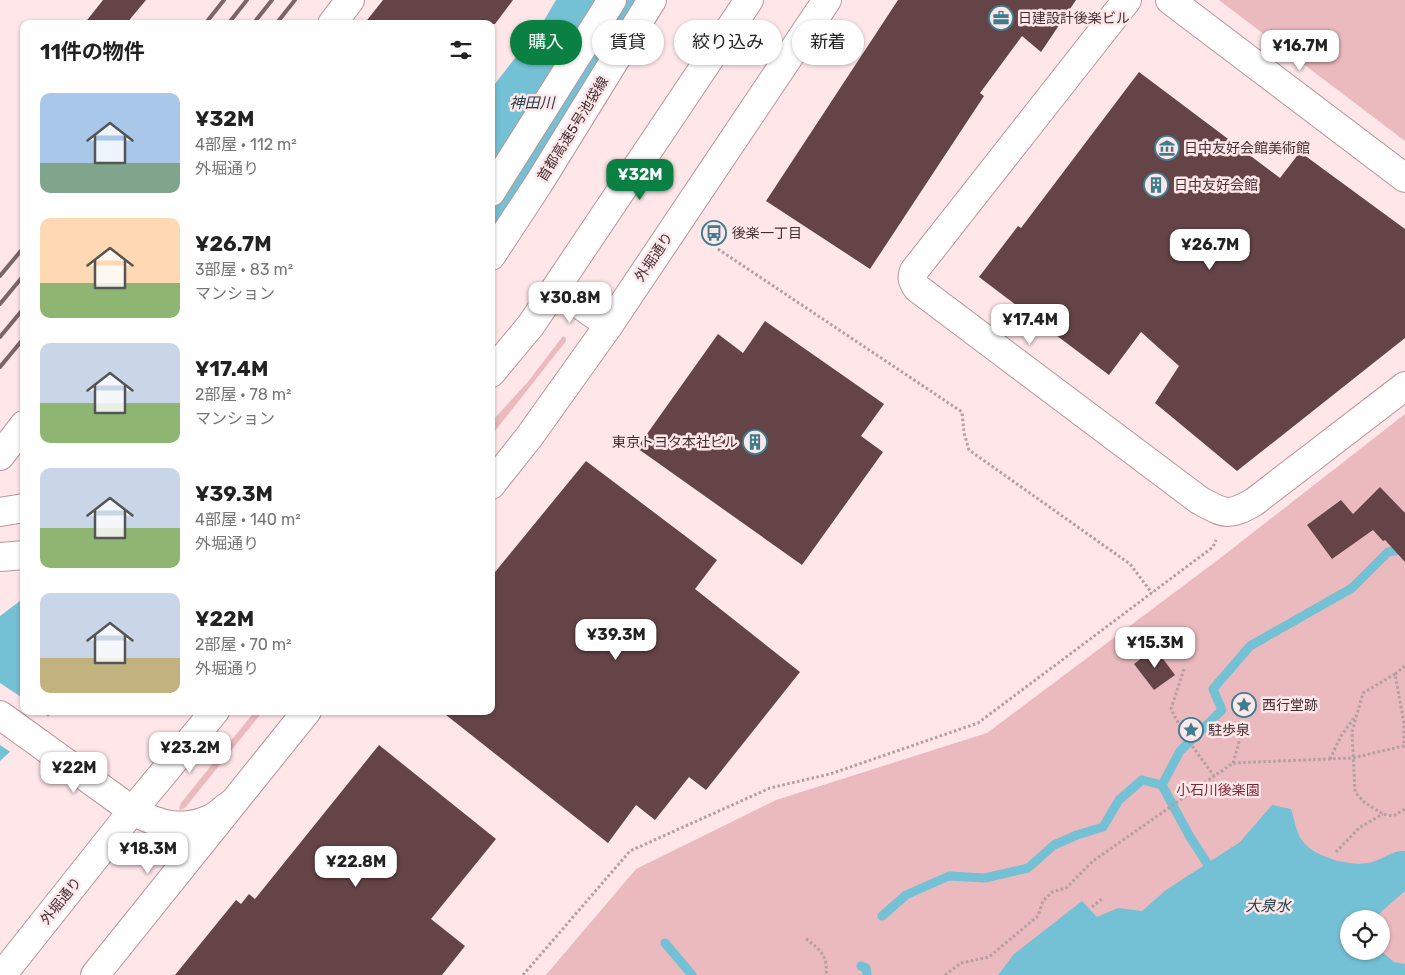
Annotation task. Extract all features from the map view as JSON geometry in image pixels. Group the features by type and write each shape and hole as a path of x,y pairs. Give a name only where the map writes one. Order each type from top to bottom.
{"main road":[{"path":"335,20 350,0"},
{"path":"495,186 612,0"},
{"name":"首都高速5号池袋線","path":"495,250 539,183 652,0"},
{"path":"495,368 531,324 556,288 749,0"},
{"name":"外堀通り","path":"495,480 529,437 609,325 827,0"},
{"path":"1127,0 914,271 912,277 917,288 1199,500 1225,513 1237,511 1254,502 1405,386"},
{"path":"1170,0 1405,178"},
{"path":"556,288 609,325"},
{"path":"0,456 20,430"},
{"path":"0,512 20,509"},
{"path":"0,557 20,555"},
{"path":"0,715 133,811 150,820 172,826 183,826 213,818 235,800"},
{"name":"外堀通り","path":"9,972 133,811 212,715"},
{"path":"94,975 304,715"}],"path":[{"path":"718,249 962,412 964,433 969,450 1130,564 1152,593"},
{"path":"523,975 630,851 770,788 830,774 978,723 1213,547 1225,513"},
{"path":"1405,666 1363,693 1352,732 1355,792 1365,802 1383,814 1393,816 1405,810"},
{"path":"1184,669 1171,709 1184,736 1214,776"},
{"path":"945,975 961,963 989,957 1038,916 1043,901 1052,892 1066,888 1092,861 1232,763 1352,758 1405,747 1404,723 1395,674"},
{"path":"1330,759 1341,736 1358,712"},
{"path":"1232,763 1245,722"},
{"path":"1336,852 1359,828 1383,814"},
{"path":"1092,907 1103,898"},
{"path":"806,940 821,950 827,965 826,975"}],"green space":[{"path":"1219,0 1405,0 1405,141"},
{"path":"563,336 566,338 566,341 495,431 495,418 527,383"},
{"name":"小石川後楽園","path":"1405,414 1405,975 546,975 636,869 776,800 987,733 1223,556"},
{"path":"252,715 260,715 185,808 180,810 181,803"}],"water":[{"name":"神田川","path":"556,0 648,0 635,20 592,20 592,65 605,65 495,232 495,84 510,65 582,65 582,20 544,20"},
{"path":"20,601 20,715 50,715 0,761 0,616"},
{"name":"大泉水","path":"1272,805 1291,809 1301,839 1314,851 1333,860 1354,863 1372,862 1396,852 1405,851 1405,891 1383,910 1340,910 1340,960 1390,959 1394,962 1405,964 1405,975 998,975 1014,954 1082,901 1097,917 1118,908 1142,911 1166,890 1240,842"}],"pier":[{"path":"0,683 20,696 20,715 46,715 50,718 12,753 0,745"}],"building":[{"path":"103,0 146,0 129,20 87,20"},
{"path":"383,0 513,0 495,24 495,20 367,20"},
{"path":"898,0 1076,0 1041,52 1022,36 980,93 984,96 870,269 766,201 855,65 864,65 864,52"},
{"path":"1139,72 1280,178 1300,152 1405,229 1405,338 1237,471 1155,403 1179,366 1141,332 1109,375 979,277 1018,226 1021,228"},
{"name":"東京トヨタ本社ビル","path":"765,321 884,404 861,436 883,452 802,565 637,448 718,334 743,353"},
{"path":"586,461 717,560 695,589 800,672 706,790 689,777 655,820 636,805 608,843 446,715 495,715 495,572"},
{"path":"1380,487 1405,513 1405,562 1373,530 1332,559 1307,525 1341,500 1353,514"},
{"path":"1155,648 1175,675 1154,690 1134,664"},
{"path":"379,745 496,839 431,919 465,946 442,975 175,975 236,900 241,904 249,894 255,899"}],"waterway":[{"path":"1162,785 1180,751 1222,710 1213,689 1250,646 1352,588 1388,552 1405,549"},
{"path":"882,916 906,895 949,876 985,878 1028,868 1054,845 1103,827 1119,800 1142,780 1162,785 1190,837 1207,863"},
{"path":"665,943 692,975"},
{"path":"861,966 866,968 867,975"}],"railway":[{"path":"208,20 224,0"},
{"path":"231,20 247,0"},
{"path":"256,20 272,0"},
{"path":"279,20 295,0"},
{"path":"0,276 20,252"},
{"path":"0,304 20,280"},
{"path":"0,337 20,313"},
{"path":"0,367 20,343"}],"place":[{"name":"日建設計後楽ビル","path":"1001,18"},
{"name":"日中友好会館美術館","path":"1167,148"},
{"name":"日中友好会館","path":"1156,185"},
{"name":"後楽一丁目","path":"714,233"},
{"name":"東京トヨタ本社ビル","path":"755,442"},
{"name":"西行堂跡","path":"1244,705"},
{"name":"駐歩泉","path":"1191,730"}]}
